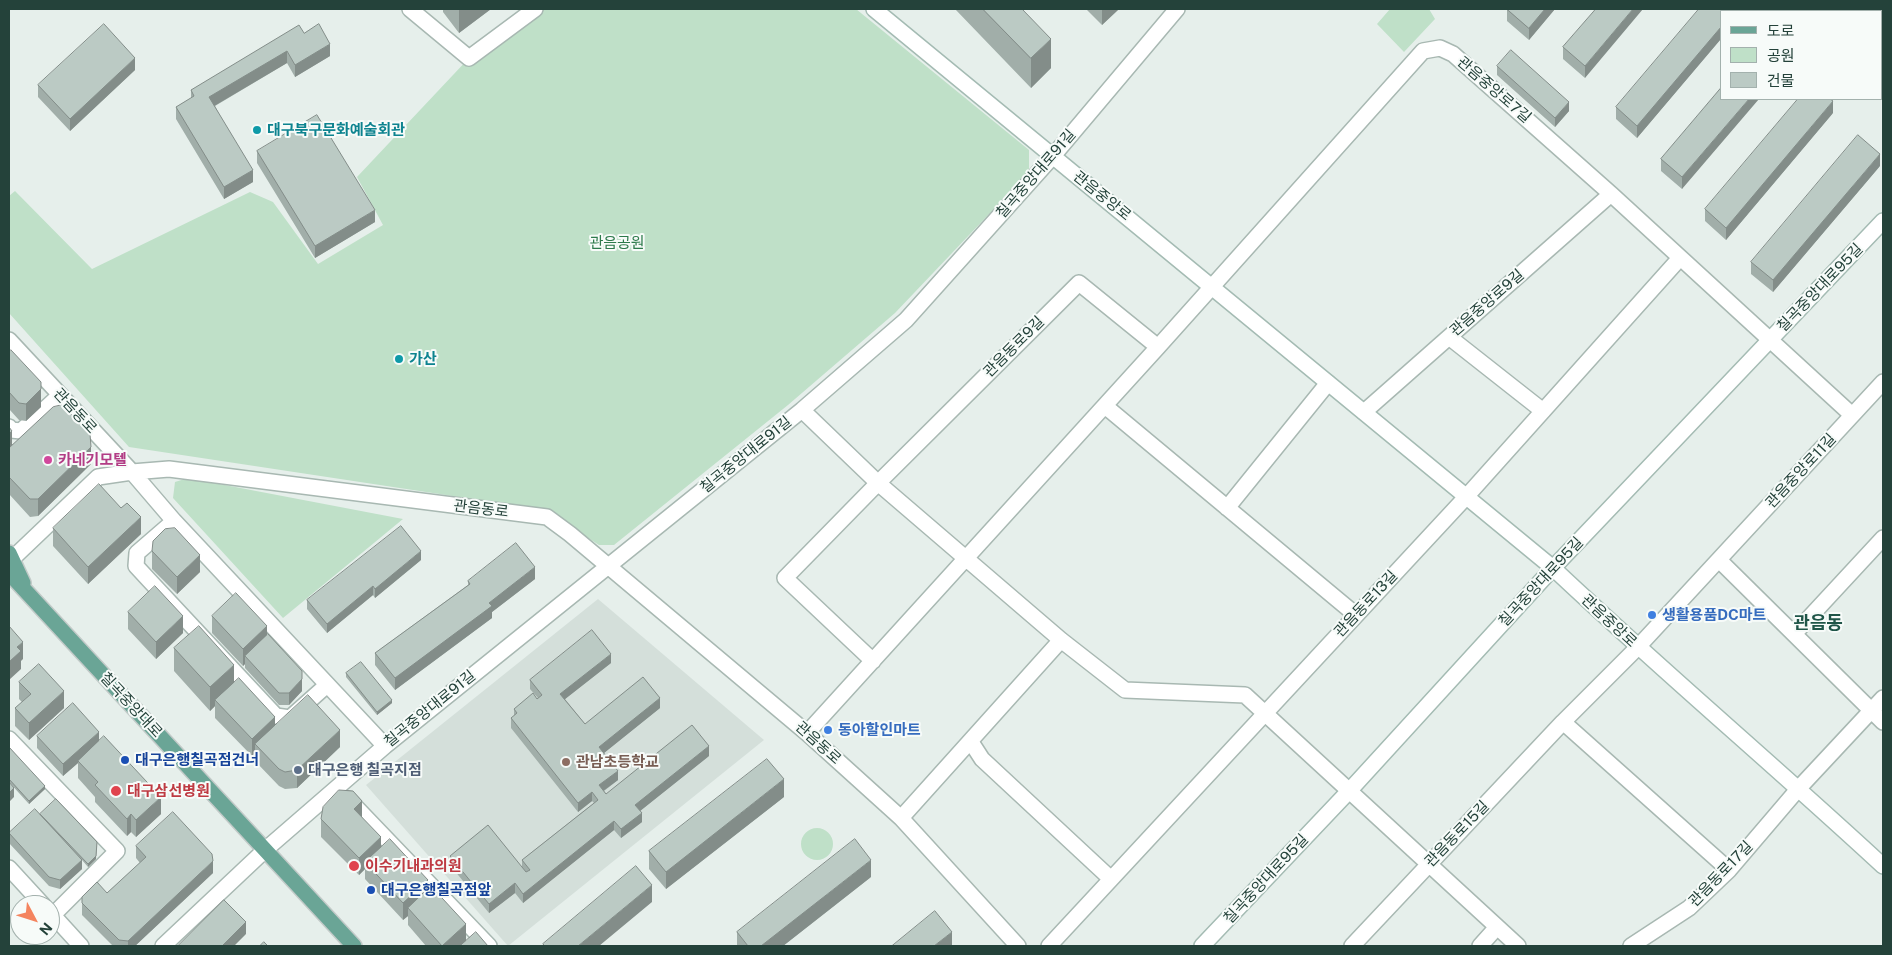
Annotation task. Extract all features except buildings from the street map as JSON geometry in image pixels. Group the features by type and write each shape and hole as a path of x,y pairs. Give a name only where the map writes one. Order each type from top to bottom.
{"main road":[{"path":"10,562 29,596"},
{"path":"9,585 29,596"},
{"name":"칠곡중앙대로","path":"29,596 354,946"}],"street":[{"path":"410,9 469,58 535,9"},
{"name":"관음중앙로","path":"874,9 1213,286 1553,568 1637,648 1799,788 1883,866"},
{"name":"칠곡중앙대로91길","path":"163,946 264,850 385,746 802,410 906,320 1053,156 1177,9"},
{"name":"관음중앙로7길","path":"1213,286 1423,51 1440,48 1453,54 1611,194 1769,341 1852,415"},
{"name":"관음중앙로9길","path":"1364,412 1611,194"},
{"name":"칠곡중앙대로95길","path":"1202,946 1350,790 1553,568 1883,221"},
{"path":"1449,337 1543,412 1680,258"},
{"name":"관음동로9길","path":"873,661 785,578 1079,283 1158,347"},
{"path":"807,733 1213,286"},
{"name":"관음동로","path":"9,340 132,472 169,469 547,517 608,565 807,733 901,818 1018,946"},
{"name":"관음중앙로11길","path":"1637,648 1883,382"},
{"path":"1227,508 1328,383"},
{"path":"9,427 21,431 60,394"},
{"path":"1105,406 1356,615"},
{"path":"802,410 878,483 1061,640 1125,690 1245,695 1265,711 1518,946"},
{"name":"관음동로13길","path":"1049,946 1543,412"},
{"path":"10,562 98,477 132,472 174,522 385,746"},
{"path":"174,522 137,553 136,566 276,716 290,718 327,685"},
{"path":"1795,633 1883,538"},
{"path":"1719,560 1883,722"},
{"path":"901,818 1061,640"},
{"name":"관음동로15길","path":"1352,946 1429,862 1637,648"},
{"name":"관음동로17길","path":"1631,946 1689,908 1729,870 1799,788 1883,698"},
{"path":"1563,722 1729,870"},
{"path":"9,738 117,852 60,901"},
{"path":"971,742 982,759 1111,879"},
{"path":"337,787 489,946"},
{"path":"9,868 34,895"},
{"path":"60,923 81,946"},
{"path":"1480,946 1497,927"}],"shaded area":[{"name":"관남초등학교","path":"598,599 764,740 508,946 366,785"}],"green space":[{"name":"관음공원","path":"544,9 856,9 1029,150 1029,172 895,313 788,405 614,545 599,545 545,510 129,447 9,313 9,196 15,191 92,269 250,192 273,202 318,264 383,225 357,177 469,58"},
{"path":"1390,9 1429,9 1435,19 1404,52 1377,24"},
{"path":"188,478 403,519 283,618 173,498 175,482"},
{"path":"817,828 829,832 833,844 829,856 817,860 805,856 801,844 805,832"}],"place":[{"name":"대구북구문화예술회관","path":"257,130"},
{"name":"가산","path":"399,359"},
{"name":"카네기모텔","path":"48,460"},
{"name":"생활용품DC마트","path":"1652,615"},
{"name":"동아할인마트","path":"828,730"},
{"name":"대구은행칠곡점건너","path":"125,760"},
{"name":"관남초등학교","path":"566,762"},
{"name":"대구은행 칠곡지점","path":"298,770"},
{"name":"대구삼선병원","path":"116,791"},
{"name":"이수기내과의원","path":"354,866"},
{"name":"대구은행칠곡점앞","path":"371,890"}],"district":[{"name":"관음동","path":"1818,623"}]}
